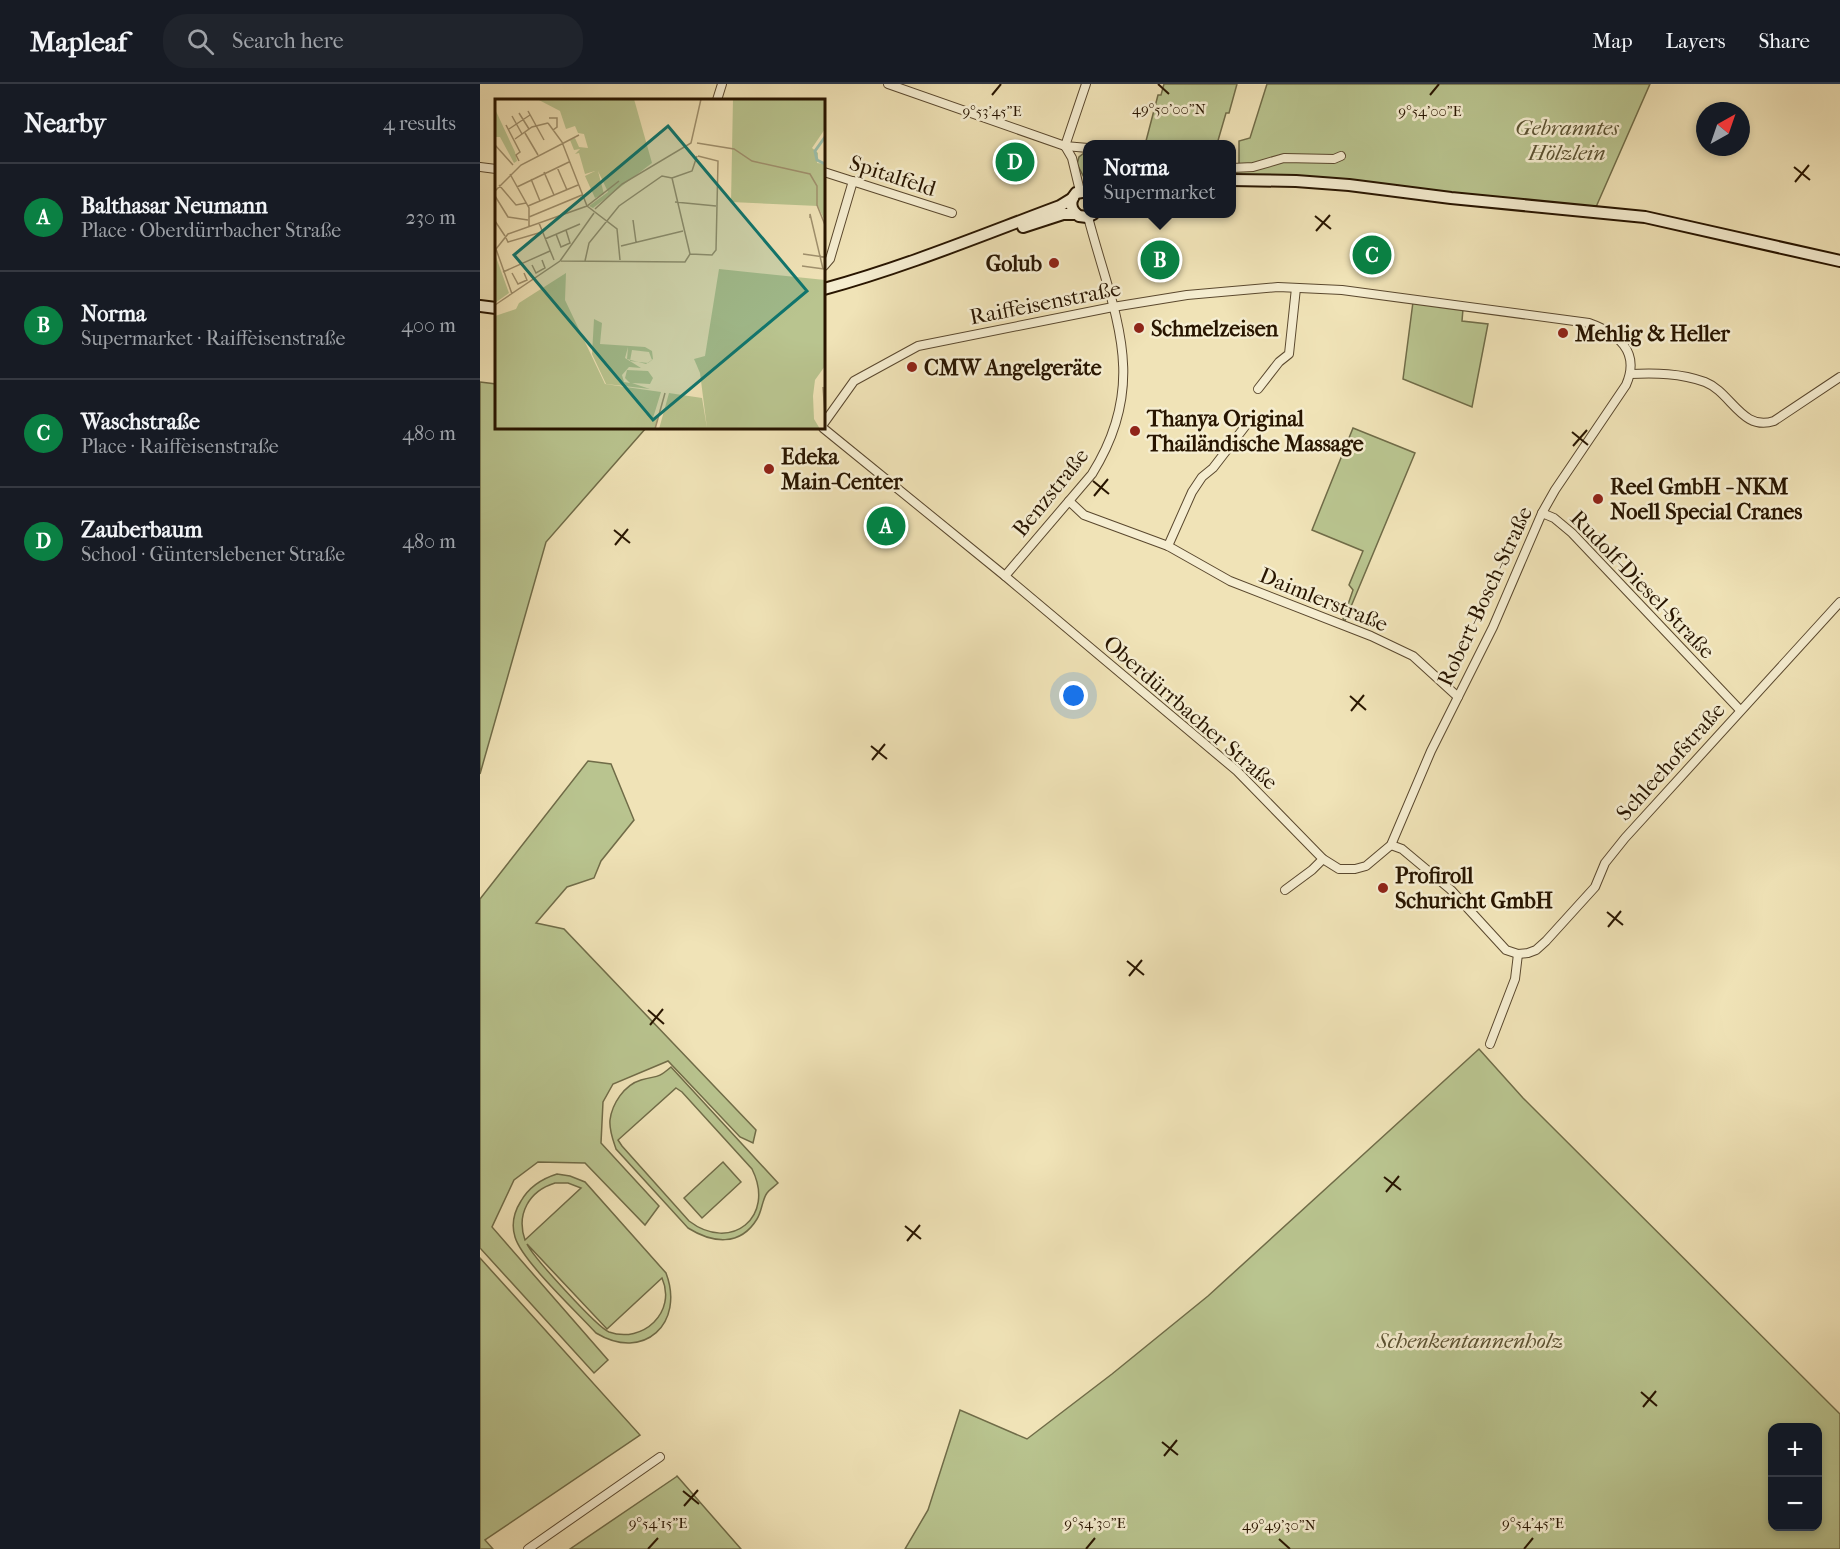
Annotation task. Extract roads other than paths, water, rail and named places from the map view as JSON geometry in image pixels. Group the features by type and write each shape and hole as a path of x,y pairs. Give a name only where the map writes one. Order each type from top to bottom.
{"street":[{"path":"717,99 722,84"},
{"path":"888,84 1065,146 1083,148"},
{"path":"1076,214 1072,207 1080,194 1072,158 1065,146 1086,84"},
{"path":"1236,168 1253,167 1284,158 1334,159 1341,156"},
{"path":"480,167 495,169"},
{"name":"Spitalfeld","path":"825,172 952,213"},
{"path":"1236,180 1349,185 1451,198 1645,217 1840,261"},
{"path":"825,265 830,259 853,181"},
{"path":"825,289 868,277 962,245 1060,206 1080,194"},
{"path":"962,245 988,239 1063,214 1083,217"},
{"name":"Benzstraße","path":"1005,576 1092,474 1118,418 1125,374 1118,320 1113,308 1092,218"},
{"path":"1258,389 1279,362 1289,354 1296,288"},
{"name":"Raiffeisenstraße","path":"825,422 854,381 918,346 1113,308 1234,290 1296,288 1342,290 1589,322 1608,330 1622,341 1629,355 1630,374"},
{"path":"480,306 495,308"},
{"path":"1630,374 1663,372 1707,383 1720,390 1747,419 1757,424 1774,422 1840,377"},
{"name":"Robert-Bosch-Straße","path":"1391,845 1431,751 1493,627 1542,513 1626,385 1630,374"},
{"path":"1168,546 1192,492 1250,420"},
{"name":"Oberdürrbacher Straße","path":"825,427 1237,771 1323,859 1339,869 1355,869 1366,866 1391,845"},
{"name":"Daimlerstraße","path":"1069,501 1084,515 1168,546 1230,581 1371,636 1413,656 1458,696"},
{"name":"Rudolf-Diesel-Straße","path":"1542,513 1554,518 1572,533 1740,710"},
{"name":"Schleehofstraße","path":"1518,954 1536,950 1595,887 1605,863 1625,838 1840,602"},
{"path":"1391,845 1402,849 1451,890 1506,950 1518,954 1515,979 1490,1044"},
{"path":"1285,890 1323,859"},
{"path":"528,1549 660,1457"}],"place":[{"name":"Zauberbaum","path":"1015,162"},
{"name":"Waschstraße","path":"1372,255"},
{"name":"Norma","path":"1160,260"},
{"name":"Golub","path":"1054,263"},
{"name":"Schmelzeisen","path":"1139,328"},
{"name":"Mehlig & Heller","path":"1563,333"},
{"name":"CMW Angelgeräte","path":"912,367"},
{"name":"Thanya Original Thailändische Massage","path":"1135,431"},
{"name":"Edeka Main-Center","path":"769,469"},
{"name":"Reel GmbH - NKM Noell Special Cranes","path":"1598,499"},
{"name":"Balthasar Neumann","path":"886,526"},
{"name":"Profiroll Schuricht GmbH","path":"1383,888"}],"park label":[{"name":"Gebranntes Hölzlein","path":"1567,140"},
{"name":"Schenkentannenholz","path":"1470,1340"}]}
